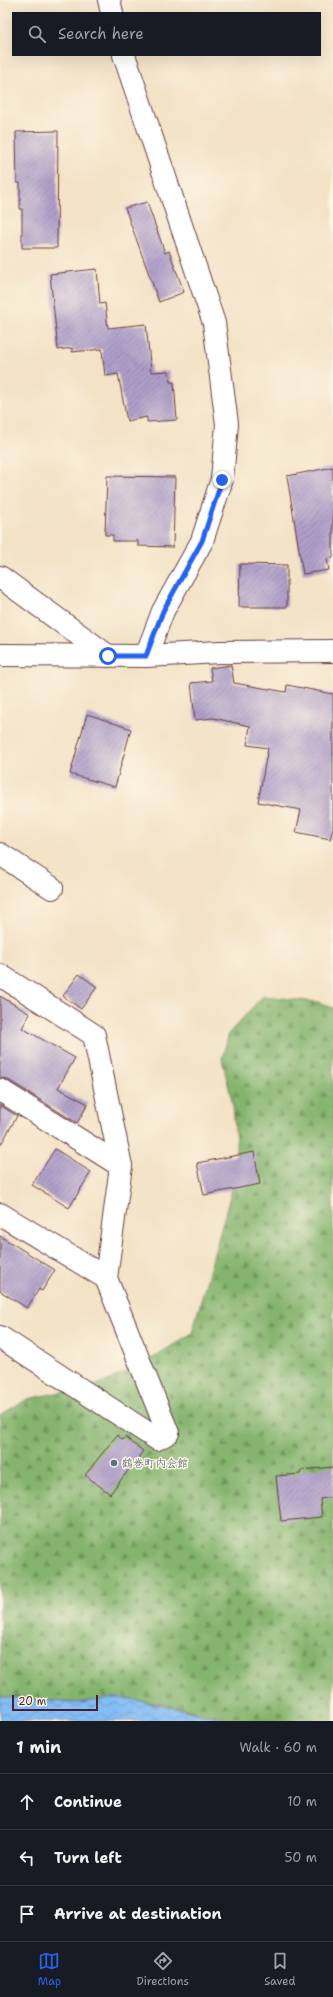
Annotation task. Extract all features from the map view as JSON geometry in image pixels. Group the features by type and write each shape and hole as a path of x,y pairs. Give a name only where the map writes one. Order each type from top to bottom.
{"street":[{"path":"109,0 112,12"},
{"path":"124,56 214,322 227,424 222,480 202,541 163,611 146,656"},
{"path":"0,577 108,656"},
{"path":"0,655 146,656 220,652 333,651"},
{"path":"0,854 52,888"},
{"path":"0,975 94,1035 121,1166 106,1278 168,1433 157,1439 0,1337"},
{"path":"0,1090 121,1166"},
{"path":"0,1214 106,1278"}],"green space":[{"path":"263,996 318,1002 333,1008 333,1721 236,1721 162,1704 115,1698 76,1703 0,1697 0,1415 28,1399 103,1383 146,1362 192,1333 238,1168 233,1105 222,1059 229,1033"}],"water":[{"path":"0,1697 76,1703 115,1698 131,1699 236,1721 0,1721"}],"building":[{"path":"58,131 57,248 22,248 22,209 20,209 20,183 17,183 16,132"},
{"path":"147,202 165,253 169,251 184,292 159,302 125,208"},
{"path":"97,269 100,304 105,303 108,328 146,324 151,372 169,371 170,382 174,382 177,420 147,422 147,417 127,421 118,374 105,376 102,349 72,352 72,348 58,350 50,274"},
{"path":"333,467 333,558 327,559 329,570 303,574 287,476"},
{"path":"107,476 175,477 173,547 138,546 138,541 113,541 113,535 105,535"},
{"path":"240,564 287,565 287,607 239,607"},
{"path":"231,665 234,683 286,692 287,685 333,694 333,828 330,839 296,832 301,810 258,802 268,748 247,745 250,726 213,718 195,720 191,683 212,681 210,668"},
{"path":"87,714 131,729 115,787 70,774"},
{"path":"79,974 97,987 81,1009 63,996"},
{"path":"0,996 30,1014 22,1028 75,1058 58,1088 88,1104 77,1123 7,1079 0,1078"},
{"path":"0,1105 17,1116 0,1146"},
{"path":"55,1149 91,1172 69,1208 32,1185"},
{"path":"254,1152 260,1184 204,1195 197,1163"},
{"path":"0,1236 55,1270 42,1291 39,1289 27,1308 0,1291"},
{"name":"鶴巻町内会館","path":"117,1435 123,1440 125,1437 143,1451 110,1494 85,1475"},
{"path":"333,1467 333,1497 320,1499 322,1517 281,1521 276,1476 300,1474 301,1470"}],"place":[{"name":"鶴巻町内会館","path":"114,1463"}],"route":[{"path":"108,656 146,656 163,611 202,541 222,480"}]}
